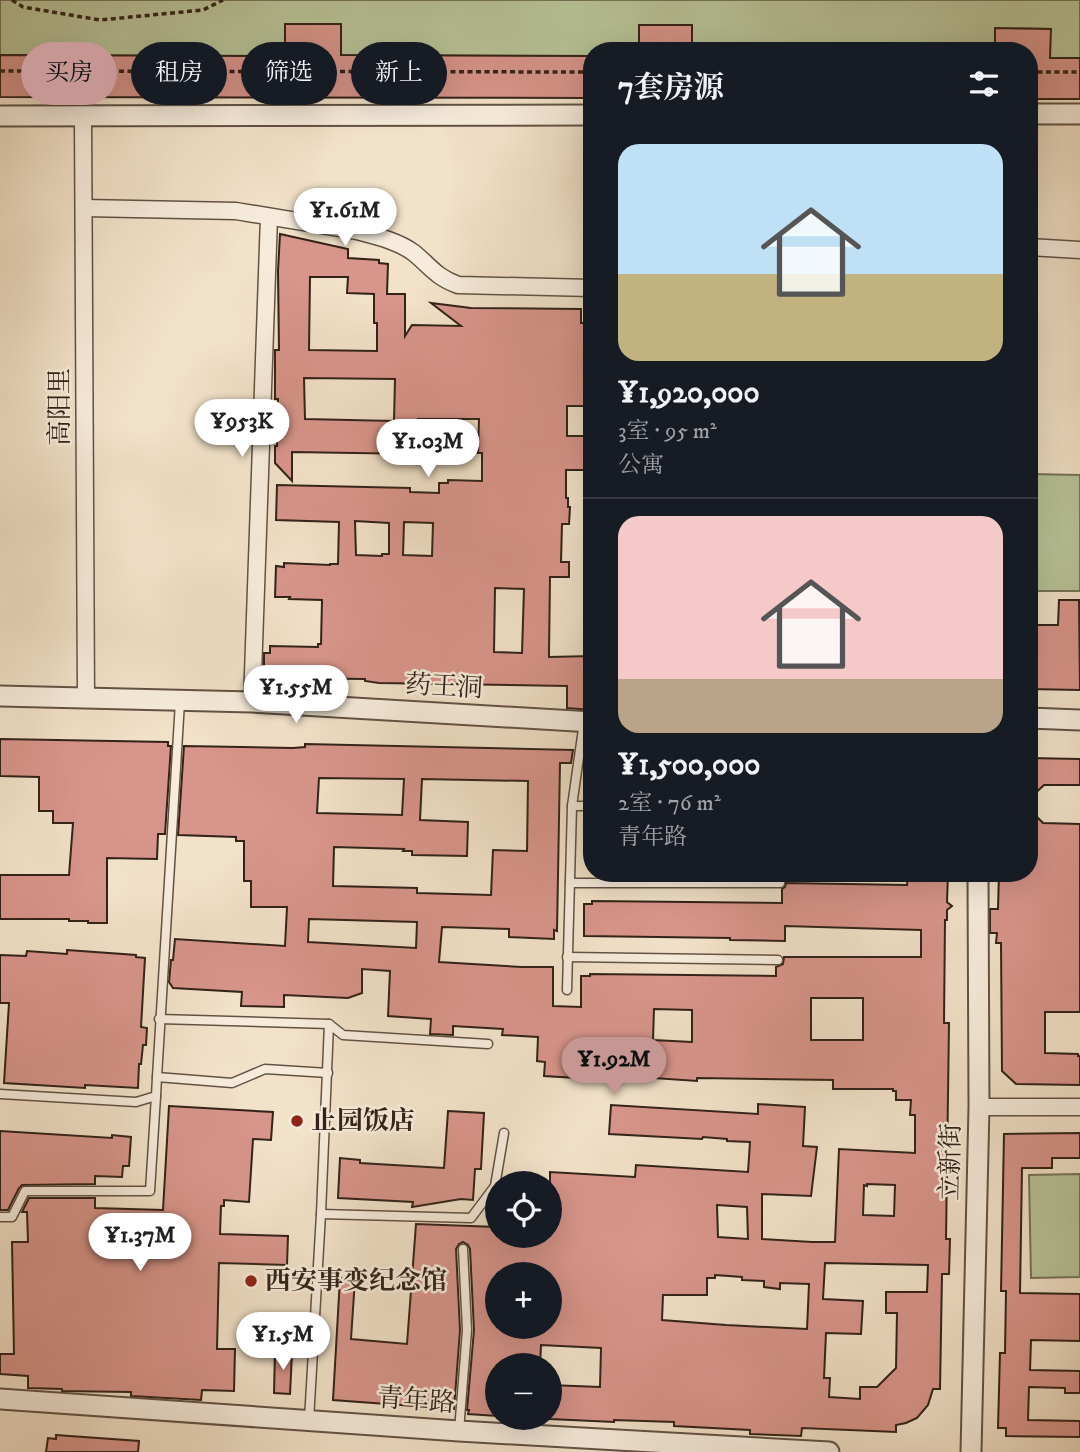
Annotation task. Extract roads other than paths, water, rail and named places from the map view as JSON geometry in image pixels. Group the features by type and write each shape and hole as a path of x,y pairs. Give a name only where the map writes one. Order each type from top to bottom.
{"street":[{"path":"1038,114 1080,114"},
{"path":"0,116 583,115"},
{"name":"高阳里","path":"83,116 86,699"},
{"path":"84,208 236,211 357,231 401,245 413,252 436,274 458,285 583,288"},
{"path":"253,702 269,217"},
{"path":"1038,248 1080,250"},
{"name":"药王洞","path":"0,696 253,702 583,722"},
{"path":"1038,718 1080,720"},
{"name":"立新街","path":"971,1452 979,1107 978,882"},
{"path":"979,1107 1080,1107"},
{"name":"青年路","path":"0,1399 459,1431 830,1452"}],"lane":[{"path":"0,1217 12,1217 25,1191 150,1191 180,701"},
{"path":"567,990 572,806 583,748"},
{"path":"572,806 583,806"},
{"path":"570,883 780,883"},
{"path":"567,957 778,960"},
{"path":"159,1019 329,1024 343,1035 488,1044"},
{"path":"309,1420 329,1024"},
{"path":"157,1077 232,1083 265,1069 328,1073"},
{"path":"0,1094 136,1102 156,1096"},
{"path":"321,1214 471,1218 495,1186 504,1133"},
{"path":"459,1431 467,1331 463,1249"}],"place":[{"name":"止园饭店","path":"297,1121"},
{"name":"西安事变纪念馆","path":"251,1281"}]}
